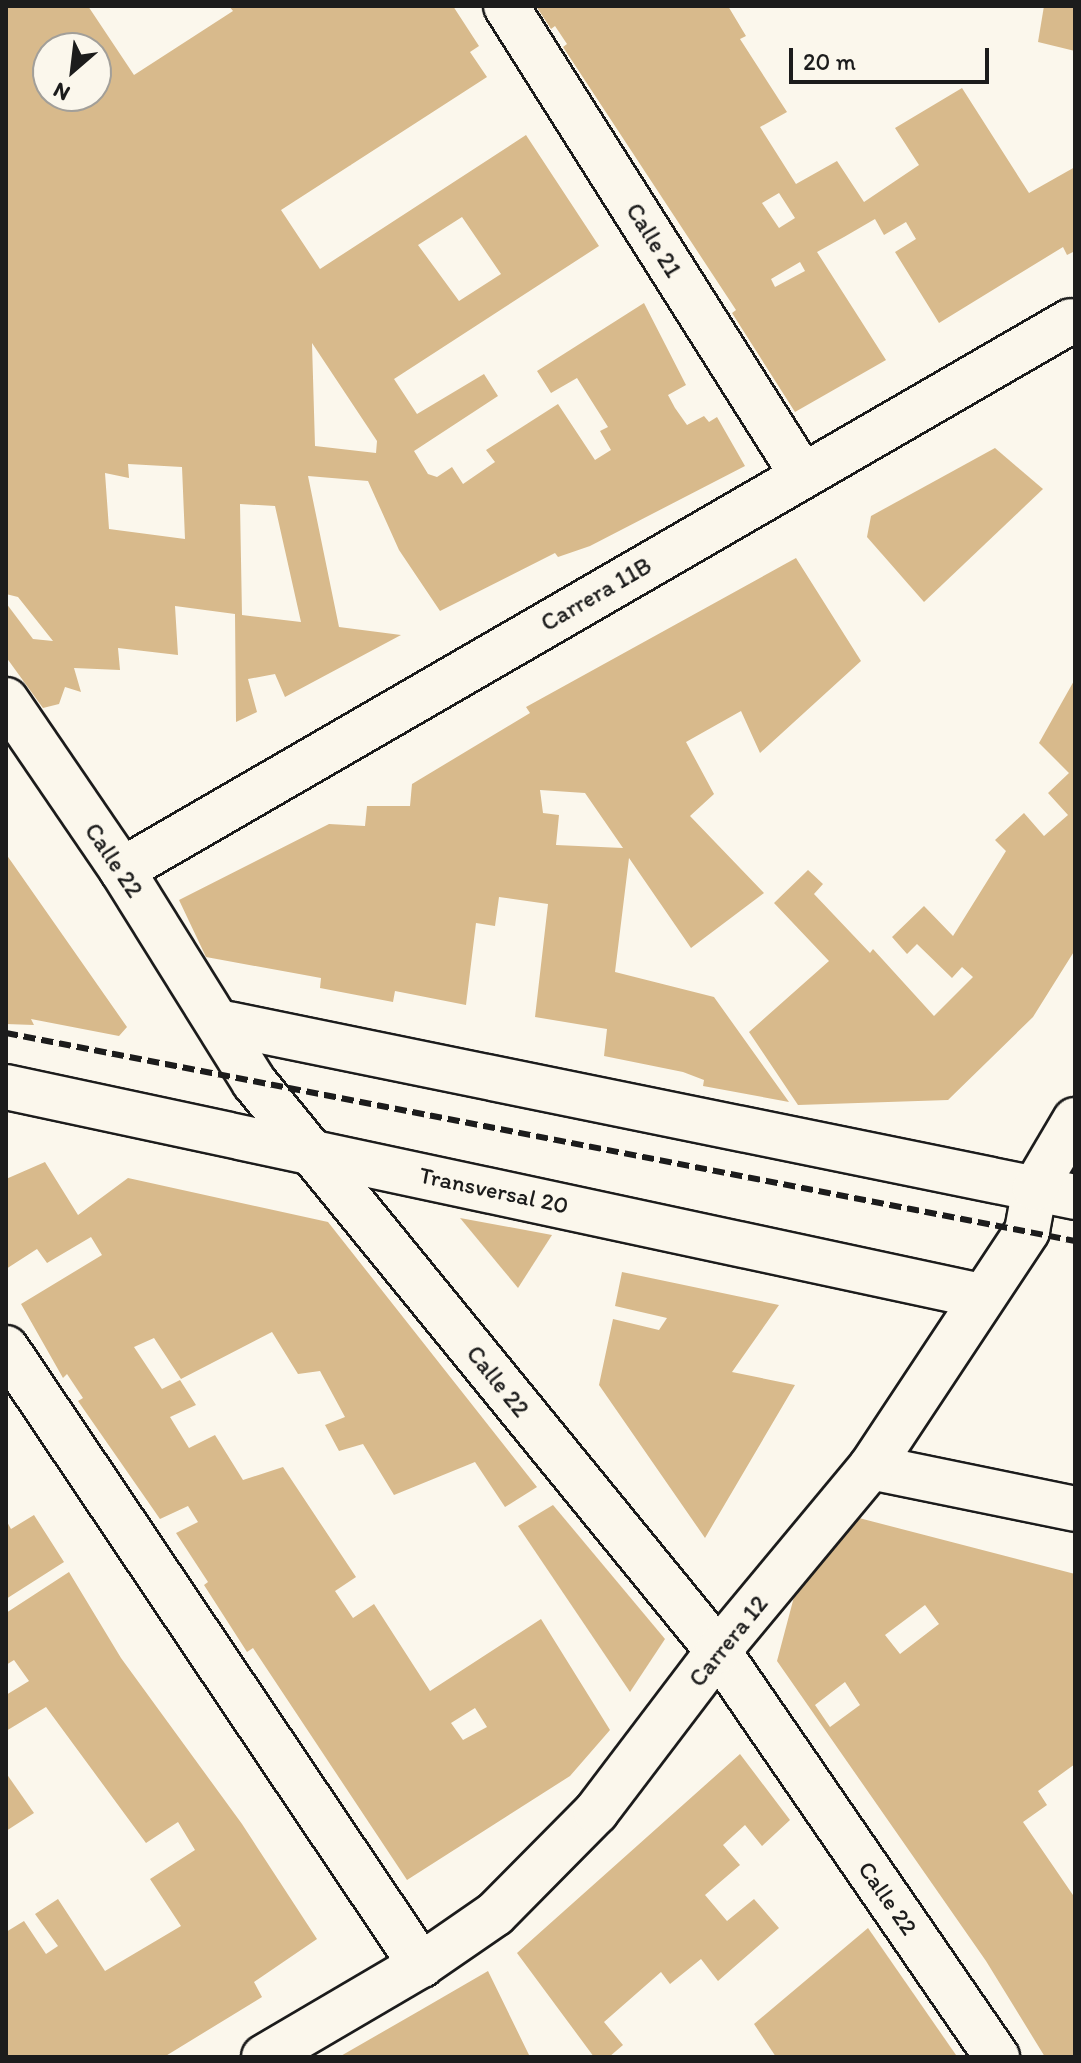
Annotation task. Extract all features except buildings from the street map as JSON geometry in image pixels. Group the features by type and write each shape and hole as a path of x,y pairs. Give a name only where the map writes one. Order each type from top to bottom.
{"street":[{"name":"Calle 21","path":"506,6 801,473"},
{"name":"Carrera 11B","path":"122,870 801,473 1071,321"},
{"name":"Calle 22","path":"6,700 122,870 254,1082 718,1651 997,2057"},
{"path":"218,1022 1055,1192"},
{"name":"Transversal 20","path":"6,1087 981,1296"},
{"name":"Carrera 12","path":"264,2057 421,1965 495,1914 596,1812 718,1651 871,1467 981,1296 1055,1192 1075,1120"},
{"path":"6,1348 421,1965"},
{"path":"871,1467 1075,1509"}],"railway":[{"path":"6,1033 1075,1241"}]}
